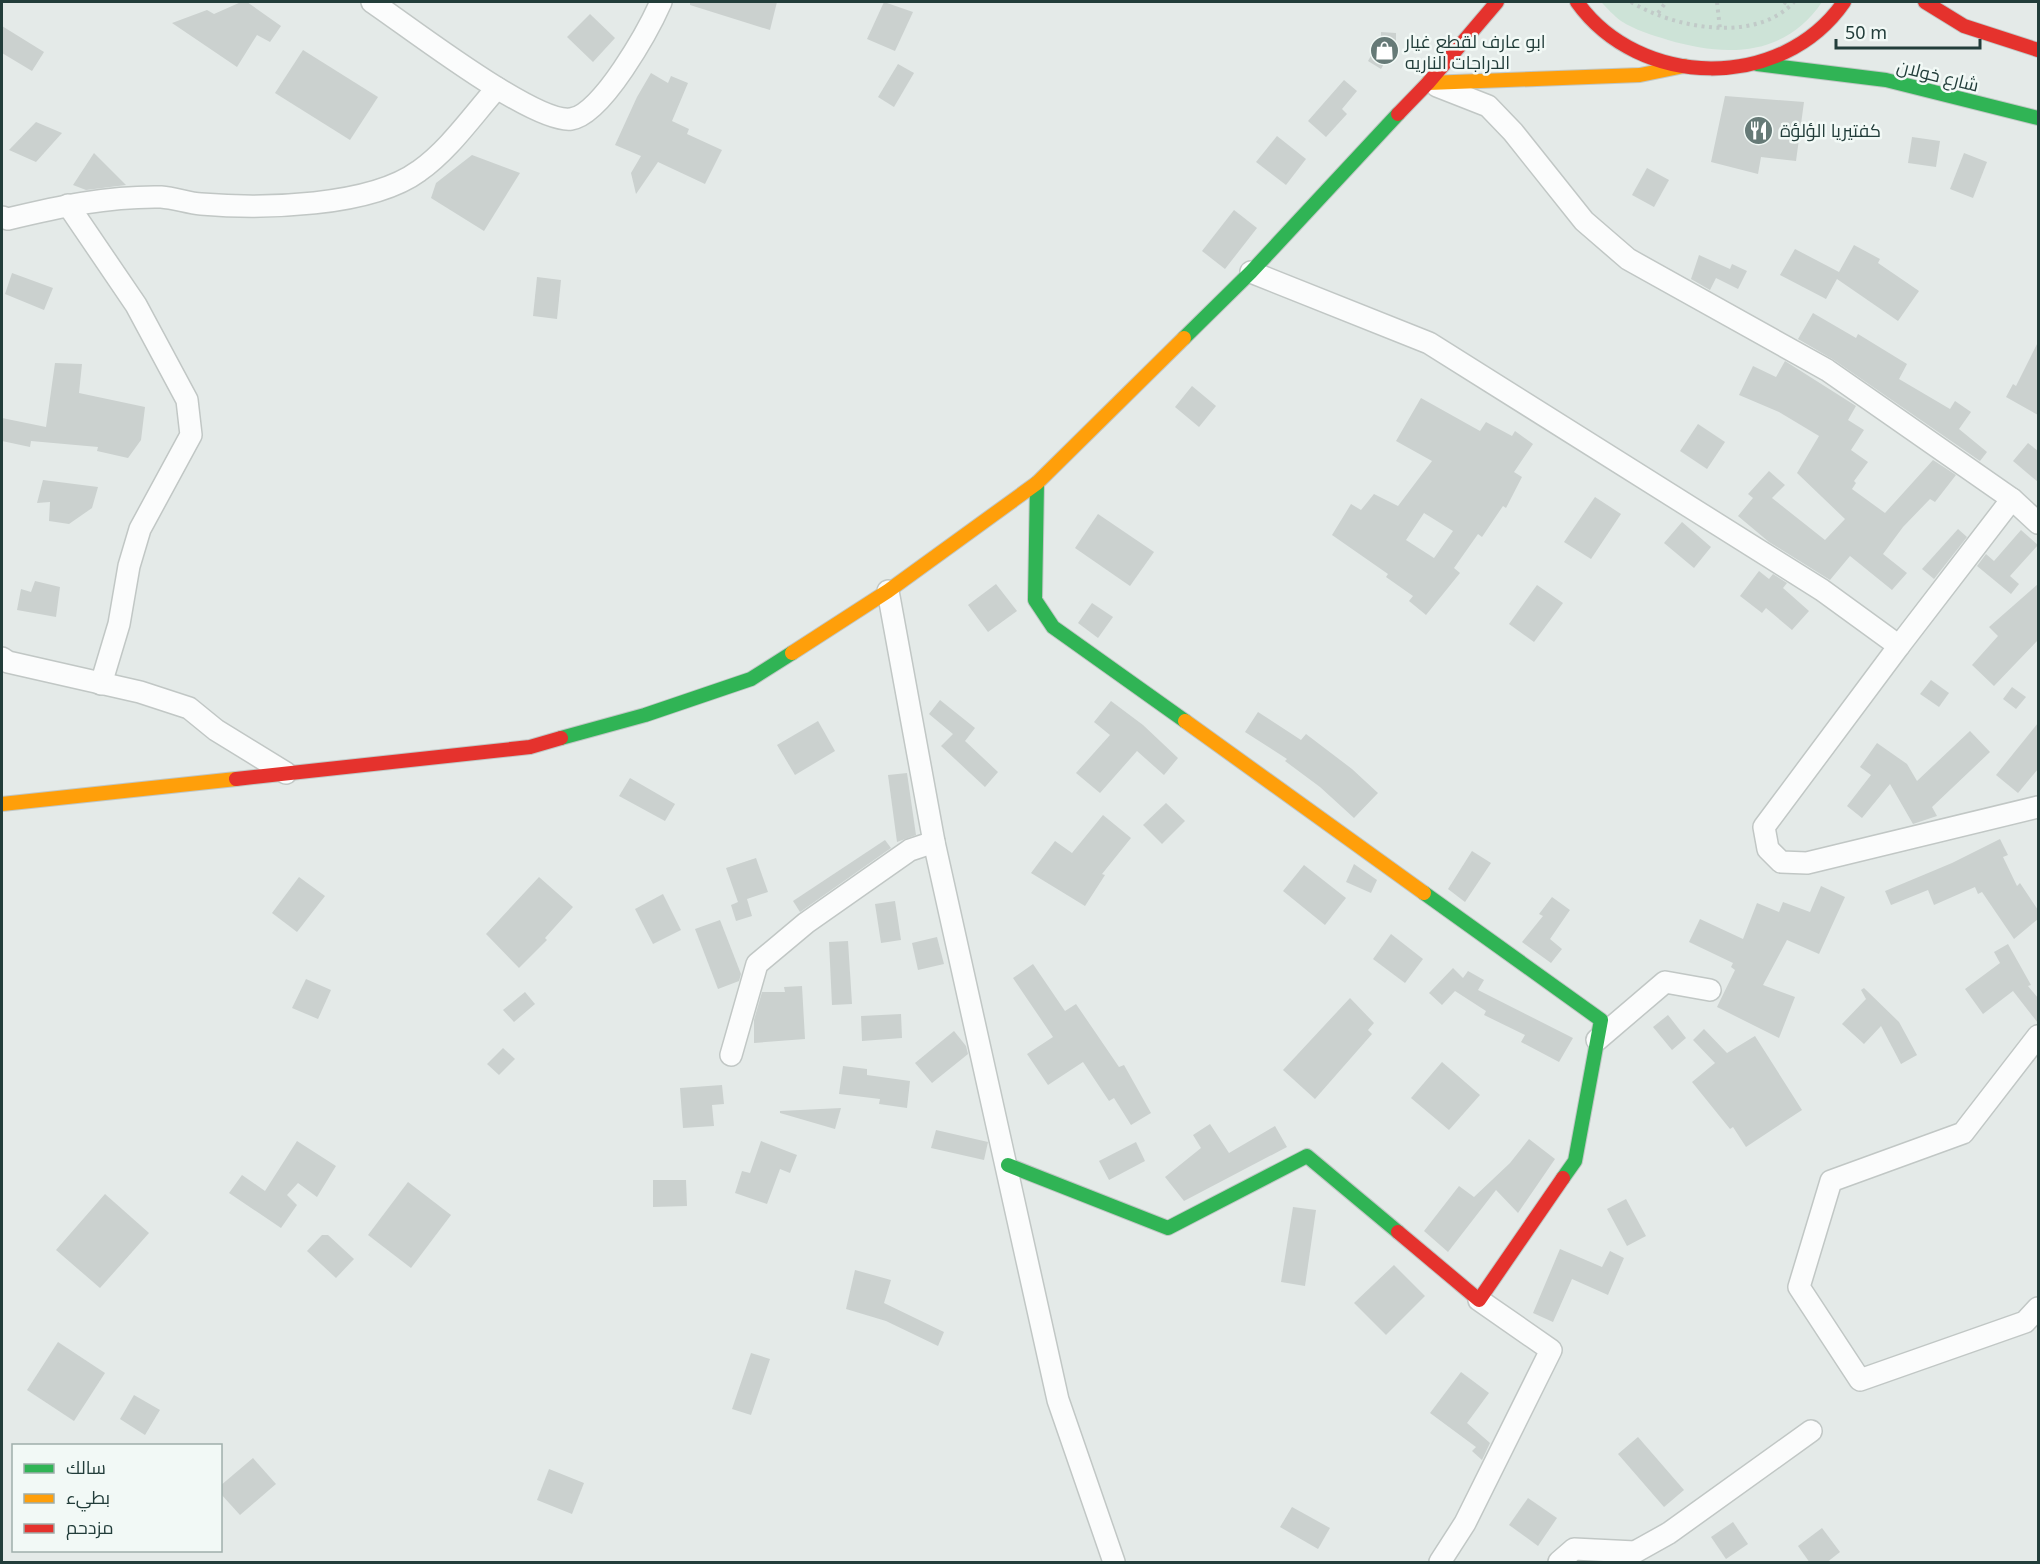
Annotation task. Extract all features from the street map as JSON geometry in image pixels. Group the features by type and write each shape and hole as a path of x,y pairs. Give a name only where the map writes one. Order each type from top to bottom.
{"street":[{"path":"372,2 520,104 552,118 573,119 588,110 618,78 654,19 661,2"},
{"path":"2,804 530,747 645,715 751,679 888,591 1037,483 1251,272 1359,153 1428,82 1497,2"},
{"path":"1577,2 1597,27 1624,48 1684,66"},
{"path":"1428,82 1640,75 1684,66 1757,64 1799,46 1817,34 1844,2"},
{"path":"1924,2 1962,26 2000,41 2038,50"},
{"name":"شارع خولان","path":"1757,64 1886,80 2038,118"},
{"path":"1428,82 1488,106 1513,132 1584,221 1628,259 1827,370 2012,500 2038,523"},
{"path":"2,217 8,219 104,199 163,197 201,204 268,204 326,202 376,193 419,171 497,88"},
{"path":"68,205 136,305 187,400 191,435 140,529 129,566 119,624 101,684"},
{"path":"1251,272 1429,343 1822,590 1899,646"},
{"path":"1037,483 1035,600 1053,627 1601,1020 1575,1161 1479,1300"},
{"path":"2012,500 1899,646 1764,828 1768,849 1781,862 1807,863 2038,807"},
{"path":"888,591 934,842 1008,1165 1058,1400 1114,1563"},
{"path":"2,658 58,675 140,692 189,708 216,730 286,773"},
{"path":"731,1055 757,964 806,923 910,850 934,842"},
{"path":"1597,1040 1665,982 1710,990"},
{"path":"2038,1036 1963,1133 1831,1181 1798,1287 1860,1380 2025,1322 2038,1308"},
{"path":"1008,1165 1168,1228 1307,1156 1479,1300 1551,1350 1465,1523 1440,1563"},
{"path":"1559,1563 1574,1549 1635,1552 1669,1533 1810,1431"}],"path":[{"path":"1631,2 1658,13 1720,29 1736,30 1755,25 1794,2"},
{"path":"1658,13 1666,2"},
{"path":"1717,2 1720,29"},
{"path":"1784,2 1790,6"}],"green space":[{"path":"1601,2 1822,2 1807,20 1790,34 1772,43 1732,50 1690,46 1644,32 1621,21"}],"building":[{"path":"241,2 247,2 281,26 270,42 257,35 237,67 172,23 207,10 214,14"},
{"path":"690,2 777,2 770,30 690,5"},
{"path":"884,2 913,12 895,51 867,39"},
{"path":"590,14 615,38 593,62 567,37"},
{"path":"2,26 44,52 32,71 2,53"},
{"path":"1381,32 1396,33 1396,43 1381,69 1368,61 1381,38"},
{"path":"303,50 378,97 350,140 275,93"},
{"path":"898,64 914,73 894,107 878,97"},
{"path":"651,73 668,83 671,76 688,83 672,121 689,129 687,134 722,150 705,184 658,162 636,194 631,173 641,156 615,145"},
{"path":"1344,80 1357,91 1342,109 1347,114 1326,137 1308,121"},
{"name":"كفتيريا الؤلؤة","path":"1725,96 1804,102 1796,161 1761,157 1758,174 1711,162"},
{"path":"36,122 62,133 36,162 9,150"},
{"path":"1277,136 1306,159 1286,185 1256,162"},
{"path":"1912,137 1940,141 1936,167 1908,163"},
{"path":"94,153 126,185 86,190 73,185"},
{"path":"1964,153 1987,162 1973,198 1950,189"},
{"path":"472,155 520,173 484,231 431,198 436,183"},
{"path":"1647,168 1669,180 1654,207 1632,195"},
{"path":"1234,210 1257,228 1225,269 1202,251"},
{"path":"1854,245 1880,259 1878,263 1919,291 1898,321 1837,279 1826,299 1780,275 1795,249 1839,272"},
{"path":"1699,255 1730,269 1732,264 1747,271 1738,289 1716,278 1710,290 1691,279"},
{"path":"12,273 53,288 44,310 5,294"},
{"path":"537,277 561,280 557,319 533,316"},
{"path":"1813,313 1856,338 1858,334 1907,364 1899,379 1950,409 1955,401 1971,412 1959,429 1987,452 1980,461 1834,360 1798,339"},
{"path":"2038,342 2038,415 2006,397 2013,384 2016,386"},
{"path":"1785,361 1856,406 1848,420 1864,430 1851,450 1868,462 1854,481 1856,483 1852,489 1885,513 1933,460 1956,475 1935,502 1930,499 1903,527 1883,554 1907,573 1892,590 1850,556 1830,580 1769,542 1738,516 1753,498 1748,494 1769,471 1785,485 1772,498 1825,540 1845,519 1797,473 1819,436 1779,412 1739,395 1753,366 1776,377"},
{"path":"55,363 82,364 79,393 145,407 141,440 128,458 97,451 98,447 31,441 30,447 2,441 2,418 46,427"},
{"path":"1192,386 1216,406 1199,427 1175,407"},
{"path":"1421,398 1480,431 1486,422 1512,436 1515,431 1533,444 1514,472 1522,477 1506,508 1503,506 1482,537 1478,534 1454,568 1460,573 1426,615 1409,601 1413,596 1386,577 1388,574 1332,535 1351,504 1361,510 1374,494 1398,506 1432,461 1396,441","holes":["1424,513 1453,531 1434,558 1406,540"]},
{"path":"1698,424 1725,442 1707,469 1680,451"},
{"path":"2028,443 2038,451 2038,482 2013,461"},
{"path":"43,480 98,487 92,508 69,524 49,521 50,502 37,503"},
{"path":"1595,497 1621,514 1591,559 1564,542"},
{"path":"1098,514 1154,552 1130,586 1075,548"},
{"path":"1682,522 1711,547 1694,568 1664,543"},
{"path":"1958,529 1967,537 1934,579 1922,569"},
{"path":"2021,530 2038,545 2010,576 2019,584 2011,594 1977,566 1986,554 1994,561"},
{"path":"1759,571 1769,579 1773,574 1787,583 1783,588 1809,611 1792,630 1766,608 1762,613 1740,596"},
{"path":"35,581 60,587 56,617 17,610 21,589 31,592"},
{"path":"996,584 1017,611 988,632 968,605"},
{"path":"2038,584 2038,640 1994,686 1972,665 1998,636 1989,627"},
{"path":"1537,585 1563,603 1534,642 1509,624"},
{"path":"1092,603 1113,617 1098,638 1078,623"},
{"path":"1931,680 1949,693 1939,707 1920,694"},
{"path":"2012,687 2026,697 2016,709 2003,699"},
{"path":"940,700 975,728 965,741 998,772 985,787 941,746 953,734 929,714"},
{"path":"1111,701 1143,725 1178,758 1164,775 1137,751 1100,793 1076,773 1110,735 1094,722"},
{"path":"1258,712 1301,740 1306,734 1352,769 1378,793 1354,818 1320,787 1285,761 1287,759 1245,732"},
{"path":"818,721 835,751 795,775 777,745"},
{"path":"2038,723 2038,769 2018,793 1996,775"},
{"path":"1970,731 1990,752 1932,807 1937,816 1913,824 1890,784 1862,818 1847,806 1871,775 1860,767 1877,743 1907,764 1917,781"},
{"path":"907,773 916,835 897,842 888,775"},
{"path":"630,778 675,804 665,821 619,796"},
{"path":"1166,803 1185,821 1162,844 1143,825"},
{"path":"1103,815 1131,838 1102,874 1105,875 1085,906 1031,873 1055,841 1072,853"},
{"path":"2000,839 2008,855 2003,857 2017,886 2020,883 2038,910 2038,919 2014,939 1982,892 1978,894 1975,887 1934,905 1928,890 1891,905 1885,891 1952,863"},
{"path":"885,840 891,848 800,912 793,901"},
{"path":"1472,851 1491,863 1465,902 1448,889"},
{"path":"756,858 768,892 747,899 752,916 736,921 731,905 738,902 726,868"},
{"path":"1354,864 1377,880 1371,893 1346,882"},
{"path":"1304,865 1346,898 1325,925 1283,891"},
{"path":"299,877 325,896 297,932 272,913"},
{"path":"539,877 573,907 545,938 547,940 519,968 486,934"},
{"path":"1821,886 1845,897 1819,954 1787,940 1763,985 1795,997 1779,1038 1717,1007 1735,970 1731,967 1733,963 1689,942 1700,919 1743,939 1757,903 1779,912 1783,902 1810,912"},
{"path":"663,894 681,930 653,944 635,909"},
{"path":"1552,897 1570,910 1550,939 1562,949 1551,963 1522,942 1543,916 1539,914"},
{"path":"895,901 901,940 881,943 875,904"},
{"path":"720,920 741,974 739,981 718,989 695,929"},
{"path":"1391,934 1423,959 1405,983 1373,959"},
{"path":"937,937 944,964 918,970 912,943"},
{"path":"848,941 852,1004 832,1005 829,942"},
{"path":"2008,944 2031,985 2028,986 2038,998 2038,1023 2013,991 1983,1014 1965,989 2000,963 1994,952"},
{"path":"1033,964 1065,1011 1076,1004 1119,1067 1124,1065 1151,1113 1131,1125 1114,1098 1109,1101 1083,1062 1048,1085 1027,1054 1053,1037 1013,978"},
{"path":"1453,968 1463,978 1468,971 1484,980 1478,990 1573,1038 1559,1062 1521,1042 1525,1035 1484,1015 1486,1011 1455,991 1442,1005 1429,993"},
{"path":"306,979 331,990 318,1019 292,1008"},
{"path":"802,986 805,1039 754,1043 754,1020 762,992 785,992 784,987"},
{"path":"1864,988 1899,1022 1917,1055 1901,1064 1881,1026 1864,1044 1842,1024 1866,999 1861,990"},
{"path":"525,992 535,1004 514,1022 503,1010"},
{"path":"1350,998 1374,1023 1368,1030 1372,1034 1315,1099 1283,1070"},
{"path":"901,1014 902,1038 862,1041 861,1016"},
{"path":"1668,1015 1686,1038 1672,1050 1653,1027"},
{"path":"1704,1029 1727,1053 1755,1036 1802,1110 1746,1147 1733,1127 1730,1129 1692,1082 1715,1063 1693,1040"},
{"path":"954,1031 966,1046 968,1054 932,1083 915,1063"},
{"path":"503,1048 515,1059 499,1075 487,1064"},
{"path":"1442,1062 1480,1095 1449,1130 1411,1098"},
{"path":"843,1066 867,1069 867,1075 910,1081 907,1108 879,1104 880,1099 839,1094"},
{"path":"722,1085 724,1104 712,1105 714,1126 683,1128 680,1088"},
{"path":"841,1108 835,1129 780,1113 780,1111"},
{"path":"1210,1124 1229,1153 1275,1126 1287,1147 1184,1201 1165,1177 1201,1148 1193,1135"},
{"path":"936,1130 988,1142 984,1160 931,1148"},
{"path":"1529,1139 1555,1159 1518,1213 1496,1190 1448,1252 1424,1231 1459,1186 1474,1197 1510,1163"},
{"path":"297,1141 336,1166 317,1197 298,1183 287,1195 297,1205 281,1228 229,1193 242,1175 265,1191"},
{"path":"761,1141 797,1155 790,1173 780,1169 767,1204 735,1193 742,1171 750,1173"},
{"path":"1136,1142 1145,1161 1109,1180 1099,1161"},
{"path":"653,1180 686,1180 687,1206 653,1207"},
{"path":"408,1182 451,1215 411,1268 368,1235"},
{"path":"105,1194 149,1233 100,1288 56,1250"},
{"path":"1626,1199 1646,1236 1627,1246 1607,1209"},
{"path":"1293,1207 1316,1210 1305,1286 1281,1282"},
{"path":"322,1235 328,1235 354,1259 336,1278 307,1251"},
{"path":"1560,1249 1602,1267 1610,1251 1624,1258 1608,1295 1572,1279 1553,1322 1533,1313"},
{"path":"1394,1265 1425,1296 1386,1335 1354,1303"},
{"path":"855,1270 891,1280 884,1303 944,1332 938,1346 886,1321 846,1309"},
{"path":"58,1342 105,1373 74,1421 27,1390"},
{"path":"751,1353 770,1359 751,1415 732,1409"},
{"path":"1461,1372 1489,1393 1467,1423 1490,1443 1482,1460 1472,1451 1476,1447 1430,1413"},
{"path":"134,1395 160,1410 145,1435 120,1419"},
{"path":"1638,1437 1684,1490 1664,1507 1618,1454"},
{"path":"253,1458 276,1484 240,1515 222,1495 222,1484"},
{"path":"549,1469 584,1483 572,1514 537,1500"},
{"path":"1528,1498 1557,1518 1538,1546 1509,1525"},
{"path":"1292,1507 1330,1528 1318,1549 1280,1527"},
{"path":"1733,1522 1748,1544 1726,1559 1711,1537"},
{"path":"1822,1528 1840,1552 1826,1563 1810,1563 1798,1546"}],"traffic: fast":[{"path":"1757,64 1886,80 2038,118"},
{"path":"1184,338 1251,272 1398,114"},
{"path":"1037,483 1035,600 1053,627 1185,721"},
{"path":"561,738 645,715 751,679 792,653"},
{"path":"1424,893 1601,1020 1575,1161 1563,1178"},
{"path":"1008,1165 1168,1228 1307,1156 1398,1232"}],"traffic: slow":[{"path":"1428,83 1640,75 1684,66"},
{"path":"792,653 888,591 1037,483 1184,338"},
{"path":"1185,721 1424,893"},
{"path":"2,804 236,779"}],"traffic: jam":[{"path":"1398,114 1428,83 1497,2"},
{"path":"1577,2 1604,31 1636,51 1672,64 1710,68 1749,64 1785,52 1817,31 1844,2"},
{"path":"1925,2 1964,26 2038,50"},
{"path":"236,779 530,747 561,738"},
{"path":"1398,1232 1479,1300 1563,1178"}],"place":[{"name":"ابو عارف لقطع غيار الدراجات الناريه","path":"1384,51"},
{"name":"كفتيريا الؤلؤة","path":"1759,130"}]}
